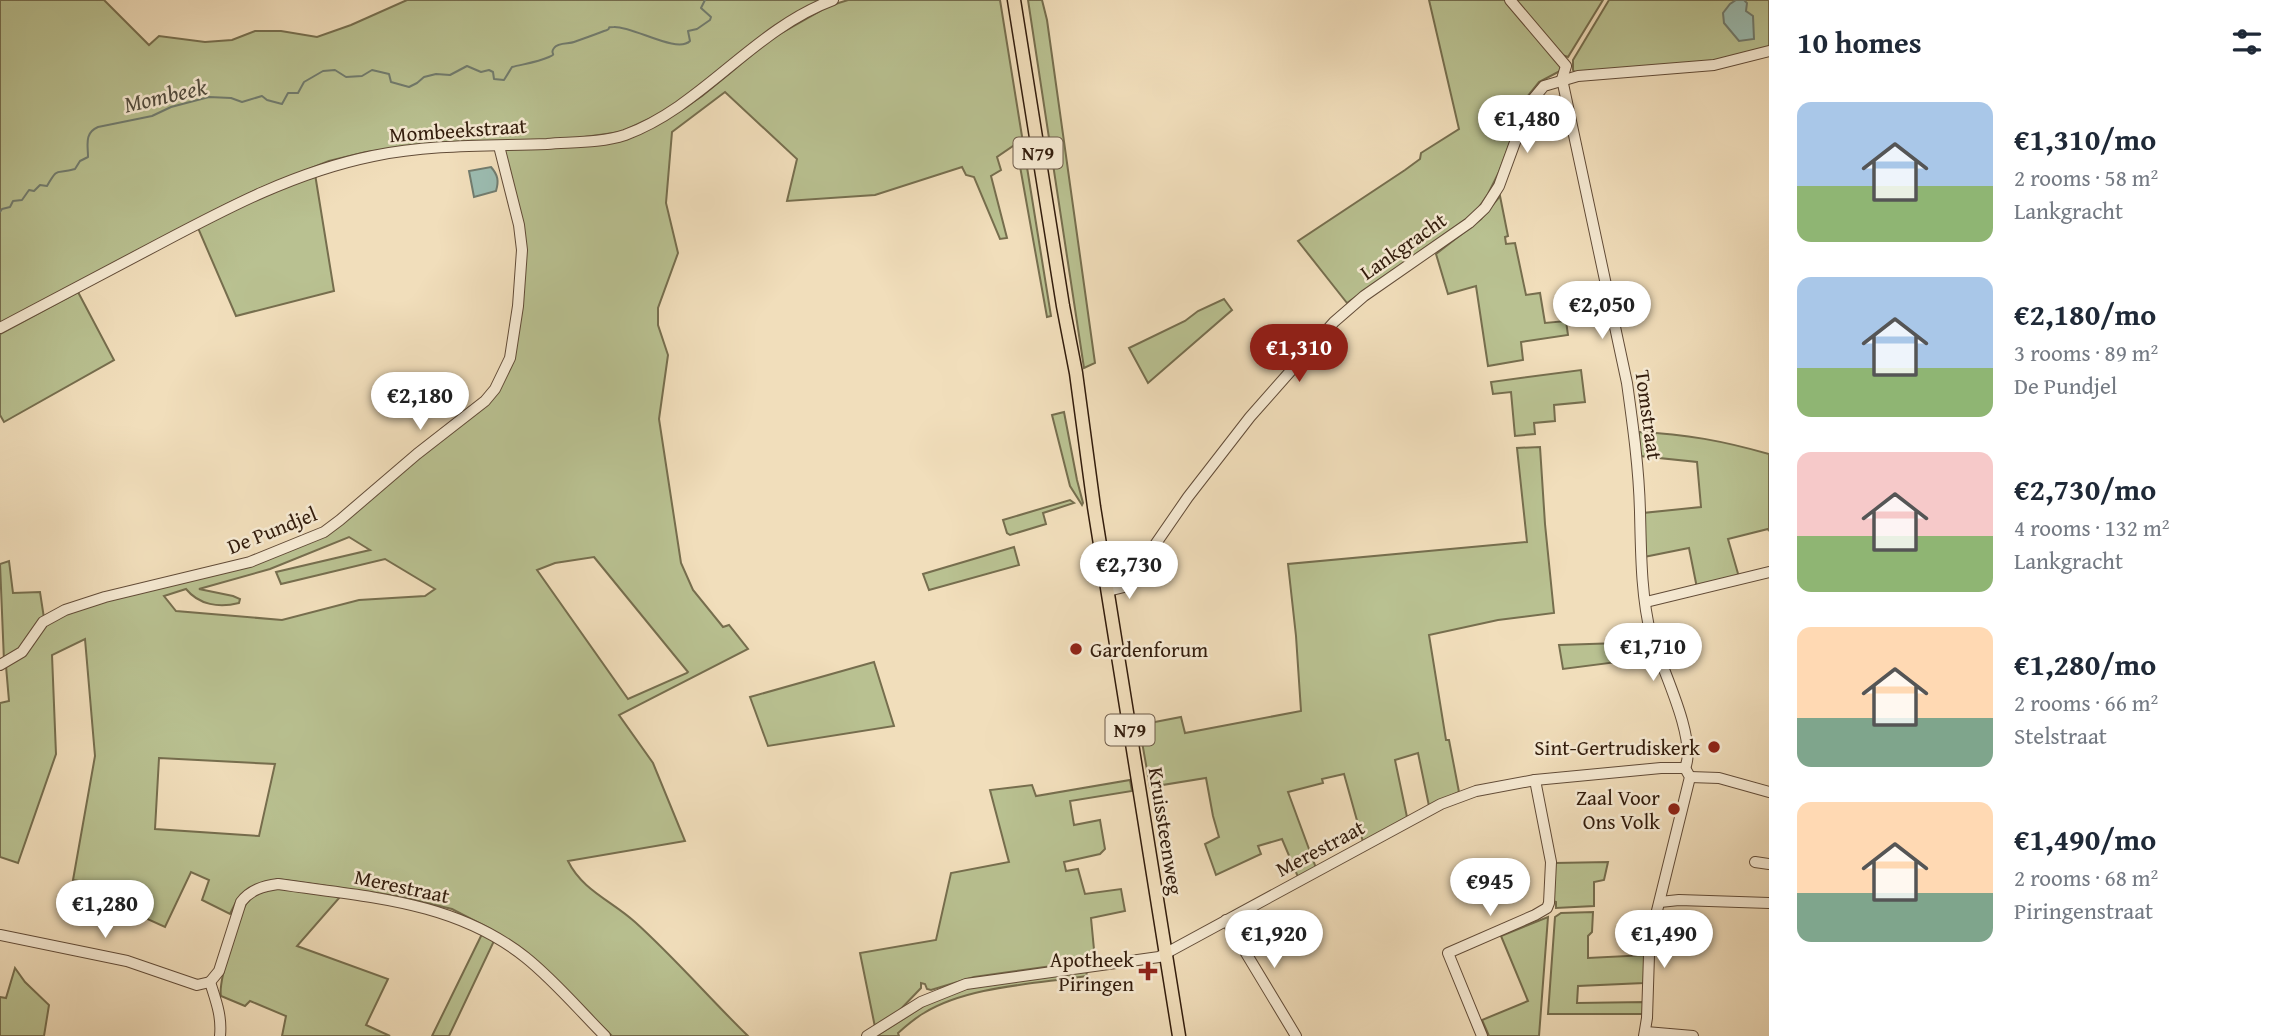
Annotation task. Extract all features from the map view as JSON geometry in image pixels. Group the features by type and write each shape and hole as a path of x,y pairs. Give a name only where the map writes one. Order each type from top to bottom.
{"main road":[{"name":"Kruissteenweg","path":"1014,0 1076,373 1094,507 1180,1036"}],"street":[{"name":"Mombeekstraat","path":"0,328 209,217 267,189 324,168 407,150 445,146 584,142 623,135 669,113 759,42 795,19 833,0"},
{"name":"Tomstraat","path":"1510,0 1566,66 1562,79 1633,420 1640,510 1639,551 1651,634 1684,727 1687,773 1652,931 1645,1034"},
{"name":"Lankgracht","path":"1108,591 1129,584 1188,497 1250,416 1334,322 1364,296 1469,223 1485,208 1499,186 1529,104 1544,86 1578,76 1714,65 1769,51"},
{"name":"De Pundjel","path":"0,665 22,652 43,622 65,610 105,597 250,562 324,532 485,401 495,389 510,358 518,306 522,250 519,225 499,146"},
{"path":"1646,602 1769,572"},
{"name":"Merestraat","path":"867,1036 922,1002 966,984 1159,957 1441,804 1476,791 1535,780 1661,768 1719,778 1769,792"},
{"path":"1482,1036 1448,953 1547,908 1551,862 1535,780"},
{"path":"1755,862 1769,864"},
{"name":"Merestraat","path":"210,982 219,971 241,902 259,888 278,884 429,908 473,925 526,958 605,1036"},
{"path":"1660,902 1679,900 1769,903"},
{"path":"1226,920 1296,1036"},
{"path":"0,935 127,961 197,985 210,982 220,1012 219,1036"},
{"path":"1645,1034 1693,1036"}],"green space":[{"path":"0,0 104,0 149,45 159,36 205,42 232,40 255,31 281,31 317,37 407,0 826,0 668,110 621,132 562,140 441,143 366,152 329,161 227,204 0,324"},
{"path":"848,0 1000,0 1051,316 1047,317 1016,144 997,157 1001,170 991,176 1007,238 1000,239 974,177 966,175 962,167 875,195 787,201 797,159 725,92 672,132 666,203 678,253 658,308 658,325 668,355 659,419 681,563 693,590 723,627 729,625 748,649 619,715 653,763 685,841 568,861 581,880 650,936 748,1036 612,1036 524,950 452,909 397,896 277,879 236,902 230,914 202,900 209,880 191,872 165,927 134,913 140,888 122,883 120,888 73,880 95,756 85,639 52,655 56,754 18,863 0,857 0,703 9,701 6,666 43,625 73,609 318,538 430,446 506,375 524,263 503,151 505,148 611,141 667,119 702,96 771,39 829,6","holes":["349,537 370,550 276,572 281,584 385,559 435,589 425,596 359,600 282,620 176,611 164,596 186,589 197,599 210,604 239,603 240,599 233,596 199,589 270,569","594,557 688,672 628,699 537,570 555,563","159,758 275,764 259,836 155,829"]},
{"path":"1028,0 1042,0 1047,20 1095,363 1084,368"},
{"path":"1429,0 1508,0 1561,67 1560,71 1539,82 1527,97 1499,172 1475,213 1347,303 1298,241 1405,170 1420,159 1421,153 1459,129"},
{"path":"1513,0 1603,0 1568,57 1559,54"},
{"path":"1609,0 1769,0 1769,47 1714,62 1575,73 1573,60"},
{"path":"315,174 334,291 236,316 198,228 220,215"},
{"path":"1500,196 1508,236 1505,237 1506,244 1515,243 1526,295 1540,293 1545,323 1566,321 1568,335 1521,342 1523,360 1488,366 1476,286 1448,294 1436,254 1481,219"},
{"path":"78,292 114,360 4,422 0,415 0,334"},
{"path":"1224,299 1232,310 1148,383 1129,348"},
{"path":"1581,370 1585,402 1554,405 1555,421 1534,423 1535,434 1515,436 1511,392 1493,394 1491,382"},
{"path":"1064,412 1082,505 1070,486 1052,415"},
{"path":"1639,432 1704,439 1769,454 1769,531 1768,529 1728,539 1739,577 1697,588 1689,548 1644,557 1643,513 1701,507 1697,462 1640,456"},
{"path":"1540,447 1554,613 1498,620 1429,635 1446,740 1449,740 1459,792 1429,806 1418,753 1395,760 1407,817 1363,842 1344,774 1322,779 1323,783 1288,792 1316,868 1298,877 1282,839 1258,846 1261,854 1216,875 1205,844 1219,837 1206,778 1150,787 1139,725 1181,717 1185,733 1301,711 1288,564 1527,542 1517,448"},
{"path":"1070,500 1074,503 1043,513 1046,524 1010,535 1007,533 1003,520"},
{"path":"1014,547 1019,565 929,590 923,574"},
{"path":"9,561 13,593 40,592 44,618 26,644 4,661 0,564"},
{"path":"1651,642 1656,657 1563,669 1559,645"},
{"path":"874,662 894,726 768,746 750,697"},
{"path":"1130,780 1132,791 1070,801 1074,825 1100,820 1105,849 1100,854 1064,862 1066,871 1078,869 1085,894 1121,889 1125,911 1091,918 1095,960 974,977 931,990 921,983 921,988 897,1013 875,1027 860,953 936,940 951,873 1009,862 990,790 1032,785 1036,796"},
{"path":"1608,862 1604,880 1594,882 1594,906 1556,908 1556,902 1553,901 1555,863"},
{"path":"280,887 340,897 297,946 388,979 366,1025 390,1036 282,1036 286,1016 250,1001 245,1006 221,996 226,963 245,906 263,891"},
{"path":"1593,912 1592,932 1588,936 1588,958 1647,955 1644,983 1578,986 1577,1003 1645,1002 1644,1014 1548,1014 1555,917 1561,913"},
{"path":"1548,917 1539,1036 1489,1036 1482,1020 1528,1001 1501,936"},
{"path":"482,934 494,941 449,1036 432,1036"},
{"path":"15,968 25,982 49,1005 44,1036 0,1036 0,997 6,998"},
{"path":"1086,970 1087,976 1003,987 961,997 921,1015 898,1033 899,1036 876,1036 933,1000 976,985"}],"water":[{"path":"1736,0 1744,0 1747,3 1746,11 1753,16 1754,39 1739,41 1724,23 1723,13"},
{"path":"491,167 497,178 496,191 474,197 469,171"}],"waterway":[{"name":"Mombeek","path":"0,212 10,207 13,201 22,200 29,190 34,191 40,185 47,186 56,173 75,169 80,161 88,157 89,136 98,127 152,116 171,107 209,97 231,98 242,102 262,96 282,104 288,93 298,93 304,82 323,71 335,70 346,77 362,76 372,70 389,74 391,82 409,87 424,77 450,75 467,66 481,72 489,70 493,72 494,79 504,80 512,67 545,59 553,55 553,50 558,45 574,42 610,27 622,28 665,42 684,44 690,41 688,31 697,29 710,20 711,17 701,8 705,0"}],"place":[{"name":"Gardenforum","path":"1076,649"},
{"name":"Sint-Gertrudiskerk","path":"1714,747"},
{"name":"Zaal Voor Ons Volk","path":"1674,809"},
{"name":"Apotheek Piringen","path":"1148,971"}]}
